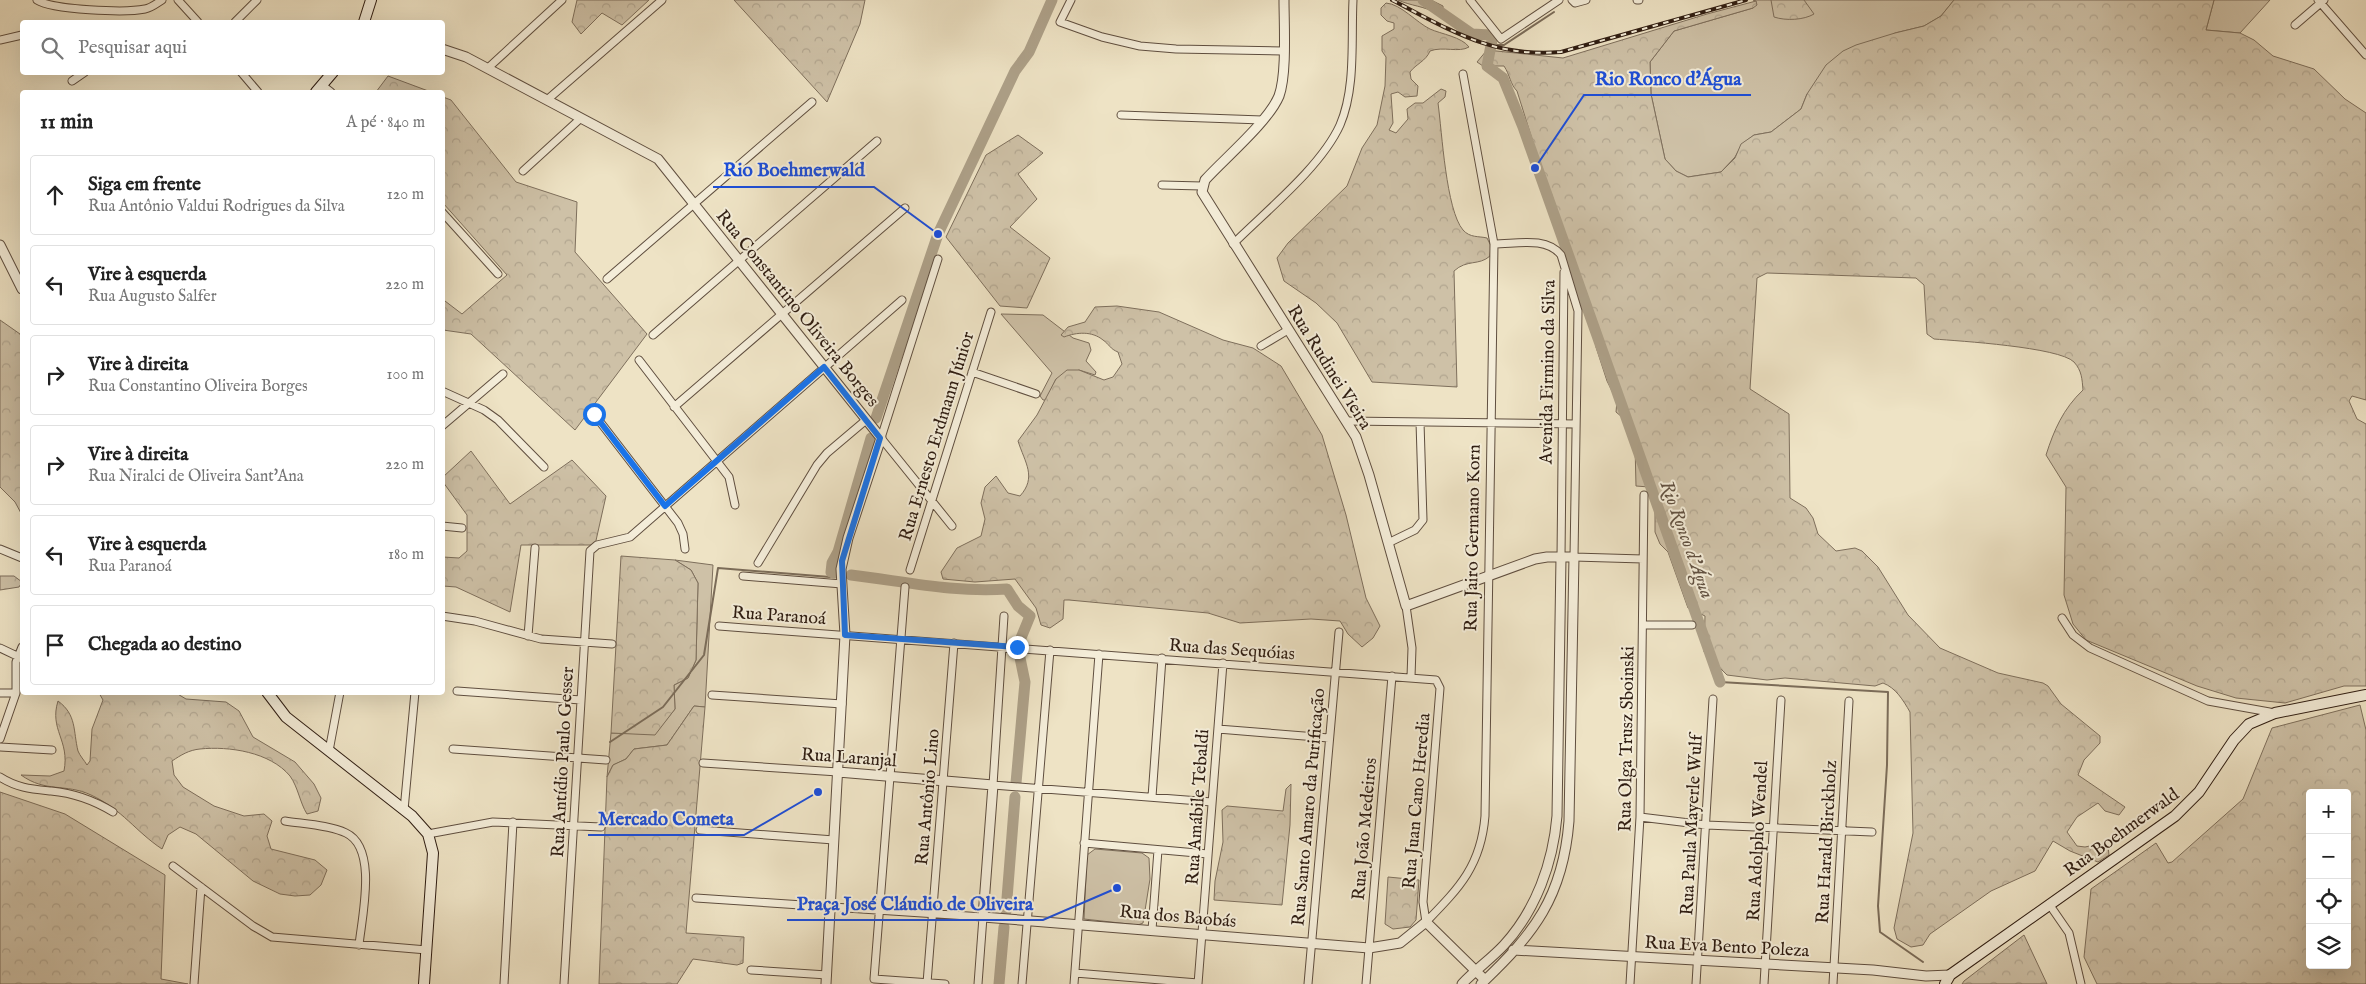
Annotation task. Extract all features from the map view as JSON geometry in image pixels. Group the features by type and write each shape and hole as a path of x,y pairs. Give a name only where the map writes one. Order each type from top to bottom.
{"main road":[{"path":"365,20 371,0"},
{"path":"319,89 331,75"},
{"path":"269,695 280,711 404,810 428,834 434,862 424,984"},
{"name":"Rua Boehmerwald","path":"1947,980 2050,904 2175,816 2204,787 2242,731 2257,720 2275,713 2366,695"}],"street":[{"path":"37,0 55,7 136,10 151,8 162,0"},
{"path":"178,0 196,20"},
{"path":"238,20 258,0"},
{"path":"488,68 562,0"},
{"path":"547,100 662,0"},
{"path":"1071,0 1060,22 1102,37 1140,46 1176,49 1283,51"},
{"path":"1162,185 1202,186 1205,180 1262,120 1279,95 1283,51 1284,0"},
{"path":"1234,244 1316,161 1340,125 1349,79 1353,0"},
{"path":"1470,0 1500,39 1559,0"},
{"path":"1572,0 1575,3 1586,0"},
{"path":"2295,25 2321,1 2366,55"},
{"path":"0,40 20,35"},
{"name":"Rua Constantino Oliveira Borges","path":"445,50 466,57 488,68 654,156 952,526"},
{"name":"Rua Jairo Germano Korn","path":"1370,948 1400,943 1426,922 1453,895 1475,862 1482,838 1485,816 1494,244 1463,74"},
{"path":"72,81 81,75"},
{"path":"244,75 256,90"},
{"path":"607,279 812,102"},
{"path":"1121,115 1262,120"},
{"path":"523,170 581,118"},
{"path":"654,335 877,141"},
{"name":"Rua Rudinei Vieira","path":"1202,186 1204,198 1347,421 1363,454 1406,606 1412,648 1411,677"},
{"path":"674,406 905,208"},
{"path":"445,215 498,274"},
{"path":"1494,244 1538,243 1550,245 1560,255 1564,266"},
{"path":"0,246 20,285"},
{"path":"751,970 826,980 845,635 842,584 844,554 938,259"},
{"name":"Avenida Firmino da Silva","path":"1462,984 1502,946 1519,926 1535,898 1551,854 1557,816 1564,266"},
{"name":"Avenida Firmino da Silva","path":"1483,982 1516,951 1546,906 1555,888 1565,854 1569,821 1578,312 1564,266"},
{"path":"665,506 902,300"},
{"name":"Rua Ernesto Erdmann Júnior","path":"910,570 991,312"},
{"path":"1260,346 1288,330"},
{"path":"639,360 729,477 735,505"},
{"path":"972,372 1036,394"},
{"path":"445,423 503,374"},
{"path":"445,392 492,415 506,426 544,468"},
{"path":"594,414 681,529 685,549"},
{"path":"758,563 817,465 827,453 866,420"},
{"path":"1347,421 1576,424"},
{"path":"1388,542 1415,530 1423,520 1420,422"},
{"name":"Rua Olga Trusz Sboinski","path":"1630,984 1640,817 1644,495"},
{"name":"Rua Antídio Paulo Gesser","path":"564,984 589,555 597,545 630,537 665,506"},
{"path":"445,526 462,528"},
{"path":"1561,526 1574,526"},
{"path":"528,636 535,548"},
{"path":"0,549 20,557"},
{"path":"1406,606 1535,559 1561,557 1643,559"},
{"path":"743,576 842,584"},
{"path":"905,587 874,979 945,984"},
{"path":"445,616 475,621 528,636 612,644"},
{"path":"978,984 1004,616"},
{"path":"2062,618 2081,643 2208,701 2275,713"},
{"path":"1643,624 1692,625"},
{"name":"Rua Paranoá","path":"719,626 1020,647"},
{"name":"Rua Santo Amaro da Purificação","path":"1308,984 1339,632"},
{"name":"Rua Antônio Lino","path":"927,983 954,643"},
{"name":"Rua das Sequóias","path":"1020,647 1411,677 1439,682"},
{"path":"0,648 17,656"},
{"path":"1022,984 1050,650"},
{"path":"0,739 16,693 17,656 20,651"},
{"path":"1074,984 1099,654"},
{"path":"1152,797 1162,658"},
{"name":"Rua Amábile Tebaldi","path":"1198,984 1223,663"},
{"name":"Rua João Medeiros","path":"1366,984 1392,676"},
{"name":"Rua Juan Cano Heredia","path":"1426,922 1423,902 1439,682"},
{"path":"457,691 581,700"},
{"path":"0,693 16,693"},
{"path":"329,750 339,695"},
{"path":"404,810 416,695"},
{"path":"712,695 842,704"},
{"name":"Rua Paula Mayerle Wulf","path":"1696,984 1713,698"},
{"name":"Rua Adolpho Wendel","path":"1764,984 1780,700"},
{"name":"Rua Harald Birckholz","path":"1833,984 1849,701"},
{"path":"1218,729 1330,738"},
{"path":"1558,729 1571,729"},
{"path":"0,747 52,750"},
{"path":"453,749 606,760"},
{"name":"Rua Laranjal","path":"703,763 993,785"},
{"path":"0,777 24,789 52,791 80,797 113,812"},
{"path":"993,785 1212,802"},
{"path":"1640,817 1706,825 1872,832"},
{"path":"286,821 344,832 358,843 364,857 366,875 359,945"},
{"path":"504,984 513,822"},
{"path":"428,834 482,823 513,822 601,827"},
{"path":"700,830 834,840"},
{"path":"1084,844 1208,854"},
{"path":"1152,930 1158,850"},
{"path":"173,866 253,926 272,937 427,950"},
{"path":"194,984 201,887"},
{"path":"696,898 983,917"},
{"path":"2050,904 2069,933 2081,984"},
{"name":"Rua dos Baobás","path":"983,917 1370,948"},
{"path":"1426,922 1476,971 1483,982"},
{"name":"Rua Eva Bento Poleza","path":"1502,946 1516,951 1834,968 1926,976 1947,980"},
{"path":"1074,973 1149,982 1198,984"}],"green space":[{"path":"577,0 649,0 622,25 602,13 581,34 572,22"},
{"path":"734,0 865,0 860,24 827,102"},
{"path":"1398,0 1431,0 1443,6 1443,11 1436,13"},
{"path":"1753,0 1954,0 1941,16 1924,26 1895,33 1807,94 1801,109 1771,132 1754,135 1742,144 1735,157 1721,172 1688,177 1676,171 1665,159 1651,94 1650,62 1674,31 1753,8 1756,1"},
{"path":"1771,0 1804,0 1814,14 1805,18 1795,19 1774,17"},
{"path":"1954,0 2214,0 2206,30 2240,33 2254,40 2273,56 2314,69 2345,99 2366,113 2366,400 2352,396 2349,401 2357,419 2366,424 2366,686 2344,686 2285,703 2236,698 2197,686 2086,640 2073,624 2064,595 2066,487 2046,455 2060,420 2083,390 2082,379 2077,365 2065,357 2049,352 1985,343 1934,339 1927,334 1924,285 1916,278 1767,273 1757,278 1750,389 1789,414 1790,498 1806,508 1813,518 1818,534 1836,551 1855,548 1862,551 1878,567 1908,615 1940,648 1998,673 2043,683 2048,686 2061,704 2100,736 2100,743 2084,760 2078,775 2125,807 2119,815 2105,811 2098,803 2077,817 2067,832 2077,846 2085,847 2104,843 2108,846 2109,855 2098,862 2070,851 2053,841 2035,871 1991,891 1930,934 1923,945 1911,947 1897,939 1894,928 1913,833 1910,712 1895,691 1883,683 1875,686 1785,678 1767,680 1727,675 1704,652 1705,616 1688,608 1668,552 1660,544 1655,532 1655,511 1649,487 1636,486 1635,445 1628,435 1628,422 1616,412 1617,401 1607,381 1596,347 1596,336 1581,305 1582,291 1565,246 1552,195 1547,187 1517,91 1504,66 1483,66 1477,62 1487,50 1563,58 1756,1 1757,5 1753,8 1674,31 1650,62 1651,94 1665,159 1676,171 1688,177 1721,172 1735,158 1741,144 1754,135 1771,132 1801,109 1807,94 1826,65 1843,51 1856,45 1924,26 1941,16"},
{"path":"2214,0 2270,0 2240,33 2206,30"},
{"path":"1386,3 1403,10 1430,29 1456,38 1469,47 1465,49 1430,51 1412,69 1410,72 1411,79 1418,86 1417,96 1405,97 1398,92 1391,94 1393,123 1389,130 1396,133 1408,119 1407,109 1415,103 1423,103 1441,89 1446,91 1445,97 1438,103 1452,206 1463,230 1472,236 1487,238 1491,246 1490,256 1486,259 1464,265 1454,271 1457,387 1372,382 1337,323 1316,303 1284,281 1277,258 1288,243 1347,186 1362,148 1377,125 1385,86 1386,57 1382,51 1382,36 1394,29 1394,23 1387,21 1381,15 1381,8"},
{"path":"388,76 426,90 378,90"},
{"path":"445,98 451,100 516,182 577,202 575,252 647,334 575,430 471,334 445,330 445,301 462,314 507,275 445,205"},
{"path":"1018,135 1043,153 1018,174 1037,199 1010,227 1050,258 1027,308 1000,306 946,237 986,155"},
{"path":"1117,306 1159,312 1223,340 1253,348 1281,366 1322,435 1346,515 1366,598 1380,626 1373,638 1362,647 1348,634 1340,621 1311,619 1240,623 1208,613 1069,600 1064,600 1063,619 1050,628 1041,625 1036,608 1015,579 975,582 943,579 941,572 957,548 981,536 985,519 981,503 985,487 996,476 1008,493 1020,496 1025,489 1029,476 1018,441 1037,415 1056,379 1067,370 1079,370 1104,380 1113,377 1122,364 1118,352 1099,337 1084,333 1064,337 1061,335 1068,327 1085,322 1095,307"},
{"path":"1001,314 1043,315 1073,338 1089,343 1091,350 1086,361 1096,372 1095,375 1079,370 1056,379 1046,400 1043,400 1040,396 1052,373"},
{"path":"0,320 20,334 20,511 15,502 0,487"},
{"path":"471,451 510,504 572,460 606,496 595,545 521,545 510,612 456,587 445,586 445,557 459,558 467,551 467,515 445,485 445,475"},
{"path":"621,556 675,560 691,570 698,583 696,660 688,678 674,685 675,709 655,735 611,733"},
{"path":"675,560 713,565 705,707 694,706 667,745 634,749 626,759 613,765 607,777 611,733 655,734 675,709 674,685 688,678 696,660 698,583 691,570"},
{"path":"0,576 14,576 20,580 19,587 0,590"},
{"path":"100,695 179,695 186,699 226,702 239,711 253,737 295,762 314,784 321,798 318,811 307,814 293,780 282,768 272,761 248,752 211,748 192,750 172,761 174,775 183,787 214,806 244,816 264,814 272,821 267,836 271,849 315,860 327,870 321,885 310,895 280,894 253,881 196,834 180,827 168,835 162,849 112,807 91,795 73,789 39,784 21,775 50,776 64,771 64,751 56,720 58,701 64,706 71,718 78,751 87,765 90,761 92,729 103,700"},
{"path":"2360,705 2366,730 2366,984 2097,984 2084,957 2091,889 2156,843 2168,863 2172,862 2243,799 2272,728"},
{"path":"694,706 705,707 686,933 744,937 743,963 737,965 693,959 677,984 599,984 607,777 613,765 626,759 634,749 667,745"},
{"path":"1291,784 1290,825 1282,905 1214,900 1215,881 1223,842 1222,810 1227,806 1283,811 1286,789"},
{"path":"0,792 65,814 165,875 161,979 188,984 0,984"},
{"path":"1095,849 1142,853 1149,858 1150,879 1143,923 1138,925 1084,919 1087,855"},
{"path":"1388,877 1419,880 1416,920 1410,927 1393,929 1385,924"},
{"path":"2024,935 2047,984 1962,984 1964,981"}],"waterway":[{"path":"876,418 938,234 1015,71 1029,52 1052,0"},
{"name":"Rio Ronco d'Água","path":"1423,0 1472,34 1490,35 1492,40 1487,66 1503,78 1523,127 1720,682"},
{"path":"1492,40 1497,45 1504,45 1554,12"},
{"path":"834,573 831,572 832,563 838,552 871,438"},
{"path":"610,742 663,707 704,655 718,568 830,577 831,572"},
{"path":"851,575 948,588 1007,589 1018,606 1030,616 1021,638 1019,653 1025,682 1016,783"},
{"path":"1720,682 1888,692 1887,765 1878,906 1880,932 1923,962"},
{"path":"1006,911 1015,797"},
{"path":"999,984 1004,927"}],"railway":[{"path":"1392,0 1433,22 1473,40 1514,51 1537,53 1561,52 1746,0"}],"place":[{"name":"Rio Ronco d'Água","path":"1535,168"},
{"name":"Rio Boehmerwald","path":"938,234"},
{"name":"Mercado Cometa","path":"818,792"},
{"name":"Praça José Cláudio de Oliveira","path":"1117,888"}],"route":[{"path":"594,414 665,506 824,367 880,438 842,561 841,576 845,635 1017,647"}]}
